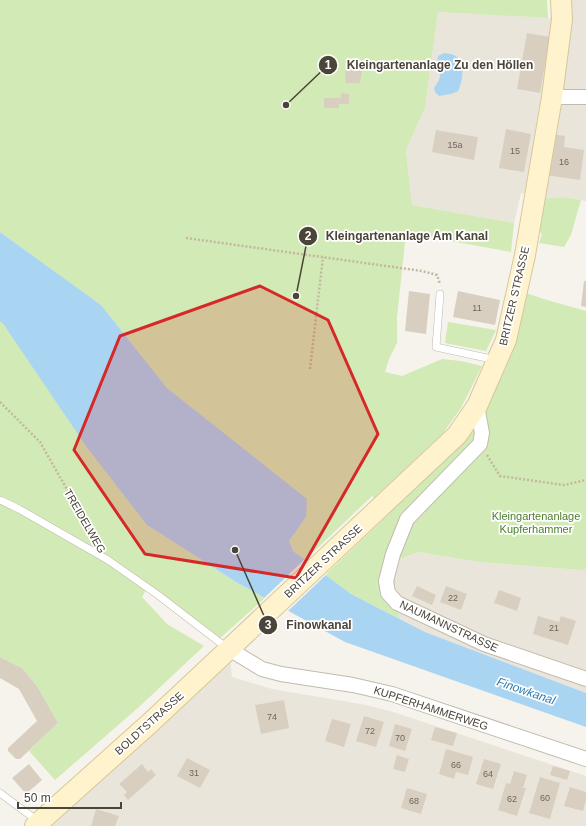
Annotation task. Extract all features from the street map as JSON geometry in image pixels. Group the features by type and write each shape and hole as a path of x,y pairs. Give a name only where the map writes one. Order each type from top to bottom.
{"main road":[{"name":"BRITZER STRASSE","path":"261,618 457,435 477,406 506,340 519,285 552,97 562,19 561,0"},
{"name":"BOLDTSTRASSE","path":"39,825 261,618"}],"street":[{"path":"552,97 586,97"},
{"path":"477,406 482,432 480,444"},
{"name":"NAUMANNSTRASSE","path":"480,444 407,519 393,554 386,581 388,593 397,603 484,644 586,679"},
{"name":"KUPFERHAMMERWEG","path":"229,649 262,669 281,674 353,685 392,694 586,759"}],"lane":[{"path":"440,294 436,347 497,361"},
{"path":"0,500 108,560"},
{"name":"TREIDELWEG","path":"108,560 158,595 229,649"},
{"path":"0,793 39,825"}],"path":[{"path":"186,238 416,270 437,275 440,294"},
{"path":"310,369 323,257"},
{"name":"TREIDELWEG","path":"0,402 40,442 108,560"},
{"path":"480,444 500,476 564,485 586,480"}],"highlighted area":[{"path":"260,286 328,320 378,434 296,578 145,554 74,450 120,336"}],"shaded area":[{"path":"569,0 586,0 586,201 521,193 514,223 412,205 406,150 425,108 438,12 570,19"},
{"path":"418,552 479,562 581,570 586,569 586,693 425,632 400,619 396,607 395,577 398,560"},
{"path":"229,649 232,677 272,689 366,705 390,711 586,776 586,826 35,826"}],"green space":[{"path":"0,0 547,0 548,18 438,12 425,108 406,150 412,205 514,223 511,252 406,233 397,317 397,343 389,359 385,372 402,376 442,359 461,361 482,366 461,408 443,433 374,498 372,496 305,560 293,551 289,541 306,517 306,499 167,388 101,305 0,232"},
{"path":"542,197 563,197 581,200 571,235 564,247 539,243 542,234 535,227"},
{"name":"Kleingartenanlage Kupferhammer","path":"523,292 586,311 586,569 581,570 479,562 418,552 398,560 395,590 400,619 351,594 325,575 389,514 389,512 480,415 505,370 515,342"},
{"path":"0,321 147,525 236,582 265,598 218,640 147,588 142,597 167,624 204,646 139,707 55,780 29,751 58,723 37,686 22,668 0,657"},
{"path":"448,322 496,330 486,351 445,343"}],"water":[{"path":"444,53 454,55 458,58 462,67 462,77 458,91 439,96 435,92 434,88 440,76 437,64 438,56"},
{"path":"0,232 101,305 167,388 307,499 306,517 289,541 293,551 351,594 425,632 586,693 586,727 345,642 236,582 147,525 86,446 0,321"}],"pier":[{"path":"306,558 327,574 287,612 263,599"}],"building":[{"path":"527,33 550,37 540,93 517,89"},
{"path":"347,67 354,67 354,70 362,71 360,83 346,83 345,71 347,70"},
{"path":"341,93 349,94 349,104 339,104 339,108 324,108 324,98 341,98"},
{"path":"506,129 531,134 524,172 499,168"},
{"path":"436,130 478,137 474,160 432,152"},
{"path":"551,134 565,136 564,147 584,150 580,180 545,175"},
{"path":"584,281 586,281 586,307 581,306"},
{"path":"409,291 430,294 426,334 405,331"},
{"path":"458,291 500,300 495,325 453,317"},
{"path":"417,586 436,595 432,605 412,596"},
{"path":"446,586 467,594 461,610 440,602"},
{"path":"499,590 521,598 517,611 494,603"},
{"path":"538,616 559,622 561,616 576,621 568,645 533,634"},
{"path":"0,657 22,668 37,686 58,723 20,759 16,759 8,751 8,748 37,721 19,689 0,678"},
{"path":"284,700 289,728 261,734 255,705"},
{"path":"364,716 384,722 376,747 356,741"},
{"path":"332,719 351,724 344,747 325,741"},
{"path":"395,724 412,729 405,751 389,746"},
{"path":"435,727 457,733 453,746 431,740"},
{"path":"446,749 473,757 468,775 456,772 454,779 439,774"},
{"path":"397,755 409,759 405,772 393,769"},
{"path":"187,758 210,770 200,788 177,776"},
{"path":"484,759 501,764 493,789 476,784"},
{"path":"29,764 42,780 26,794 12,778"},
{"path":"142,764 148,772 151,769 156,775 128,800 124,795 127,792 119,784"},
{"path":"553,766 570,771 567,780 550,775"},
{"path":"514,771 527,775 523,788 526,788 517,816 498,810 506,783 510,784"},
{"path":"540,777 560,783 550,819 529,813"},
{"path":"570,787 586,792 586,800 583,811 564,806"},
{"path":"407,788 427,794 421,814 401,808"},
{"path":"96,809 119,816 115,826 91,826"}],"place":[{"name":"Kleingartenanlage Zu den Höllen","path":"286,105"},
{"name":"Kleingartenanlage Am Kanal","path":"296,296"},
{"name":"Finowkanal","path":"235,550"}]}
